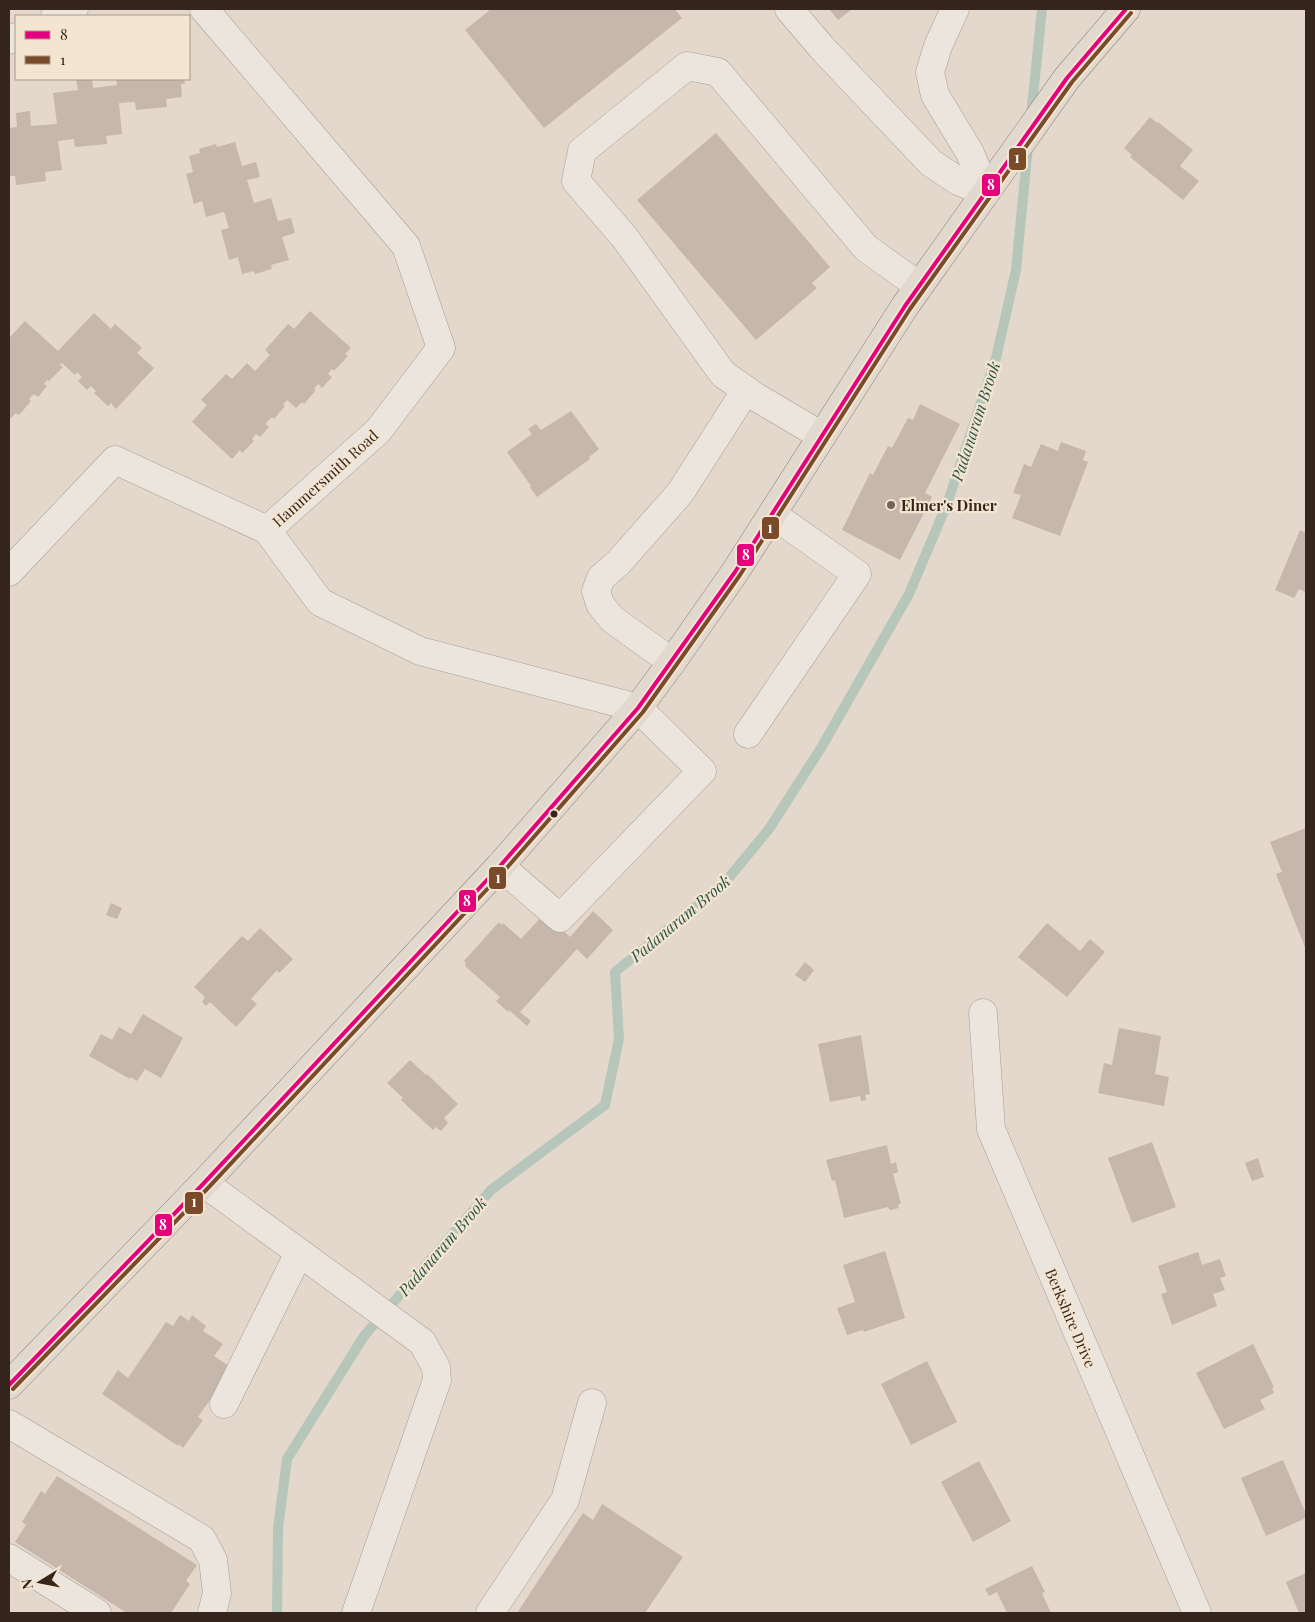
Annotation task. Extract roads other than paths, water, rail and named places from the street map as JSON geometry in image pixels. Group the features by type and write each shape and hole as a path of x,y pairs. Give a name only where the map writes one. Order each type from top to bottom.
{"main road":[{"path":"9,1385 204,1183 500,866 638,708 735,572 919,286 1051,99 1126,9"}],"street":[{"path":"58,15 74,9"},
{"name":"Hammersmith Road","path":"204,9 406,246 441,348 378,431 266,530 320,602 420,651 638,708"},
{"path":"789,9 931,163 958,181 986,192"},
{"path":"955,9 938,46 930,72 934,95 970,153 986,192"},
{"path":"822,436 746,390 724,374 625,238 576,181 582,151 687,66 718,72 866,248 919,286"},
{"path":"672,662 612,619 600,604 596,591 601,578 619,562 680,493 746,390"},
{"path":"9,572 115,460 266,530"},
{"path":"748,734 857,574 772,514"},
{"path":"500,866 560,918 702,771 638,708"},
{"name":"Berkshire Drive","path":"983,1013 991,1129 1197,1613"},
{"path":"204,1183 422,1342 436,1367 437,1380 356,1613"},
{"path":"224,1404 299,1253"},
{"path":"490,1613 565,1500 592,1403"},
{"path":"9,1424 202,1539 213,1560 217,1593 212,1613"},
{"path":"9,1558 96,1613"}],"waterway":[{"name":"Padanaram Brook","path":"1031,116 1042,9"},
{"name":"Padanaram Brook","path":"277,1613 278,1528 287,1459 364,1336 491,1190 605,1105 619,1039 615,972 722,886 769,829 821,748 909,594 947,504 996,358 1016,270 1028,146"}],"place":[{"name":"Elmer's Diner","path":"891,505"}]}
